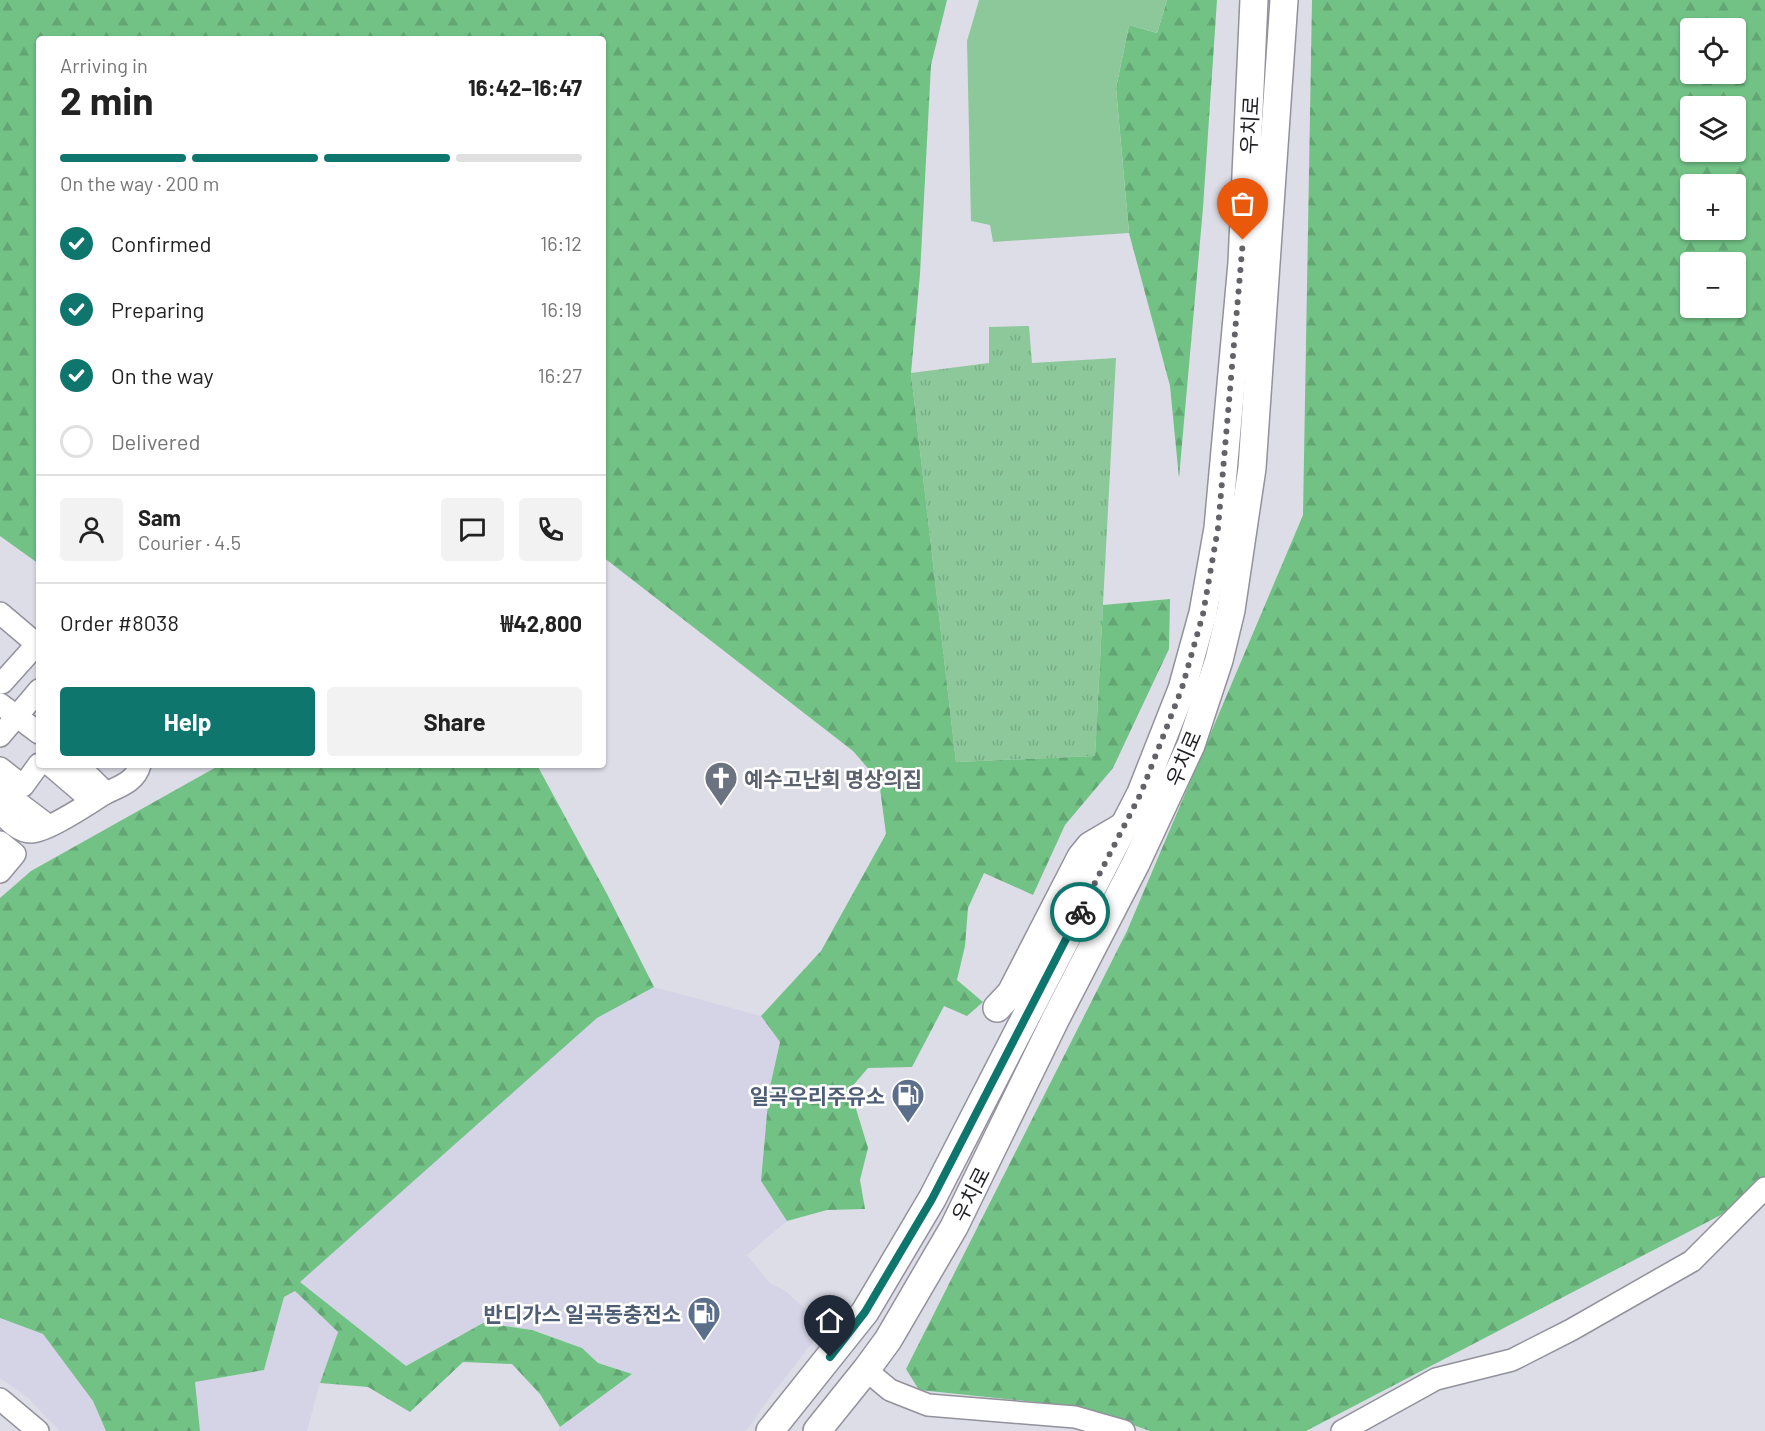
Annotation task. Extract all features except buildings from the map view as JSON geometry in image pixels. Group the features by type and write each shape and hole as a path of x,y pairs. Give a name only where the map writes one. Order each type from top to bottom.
{"main road":[{"name":"우치로","path":"770,1431 865,1312 932,1199 1141,793 1182,688 1203,614 1218,528 1242,263 1254,0"},
{"name":"우치로","path":"817,1431 888,1340 954,1227 1056,1018 1136,863 1191,745 1219,660 1231,610 1252,468 1284,0"},
{"path":"997,1008 1011,993 1081,857 1090,846 1124,826"}],"street":[{"path":"2,619 36,644"},
{"path":"0,736 15,692 36,649"},
{"path":"15,692 36,728"},
{"path":"0,768 23,786 37,768"},
{"path":"55,768 99,797"},
{"path":"85,768 99,797"},
{"path":"0,872 7,848 24,843 39,829 128,783 139,768"},
{"path":"0,789 39,829"},
{"path":"0,812 16,827 39,829"},
{"path":"1342,1431 1436,1379 1512,1360 1571,1330 1692,1261 1765,1188"},
{"path":"866,1370 890,1390 928,1405 1075,1417 1124,1431"},
{"path":"0,1399 38,1431"}],"shaded area":[{"path":"654,987 761,1016 780,1041 769,1091 761,1181 787,1221 747,1255 770,1283 784,1290 814,1316 819,1334 745,1431 557,1431 632,1374 598,1363 582,1348 532,1330 483,1323 406,1366 299,1282 597,1018"},
{"path":"295,1291 338,1332 320,1383 307,1431 200,1431 194,1382 264,1370 284,1297"},
{"path":"0,1318 43,1334 93,1401 106,1431 60,1431 27,1397 0,1378"}],"green space":[{"path":"0,0 947,0 931,65 920,274 911,373 956,762 1095,756 1103,605 1170,599 1169,649 1113,768 1065,825 1033,895 984,873 968,908 965,946 957,980 983,1002 967,1016 944,1006 912,1067 868,1068 850,1089 868,1148 860,1180 865,1209 827,1210 787,1221 761,1181 769,1091 780,1042 761,1016 821,951 886,834 879,781 853,751 606,559 606,36 36,36 36,562 0,536"},
{"path":"979,0 1167,0 1157,33 1129,25 1116,88 1129,233 993,242 990,225 971,221 967,41"},
{"path":"1167,0 1217,0 1203,208 1179,478 1170,386 1129,233 1116,88 1129,25 1157,33"},
{"path":"1312,0 1765,0 1765,1192 1306,1431 1150,1431 1082,1407 919,1390 906,1369 1127,931 1303,515"},
{"path":"1029,326 1032,363 1116,358 1095,756 956,762 911,373 989,363 989,327"},
{"path":"215,768 539,768 654,987 597,1018 300,1282 406,1366 483,1323 532,1330 582,1348 598,1363 632,1374 560,1427 540,1394 512,1364 463,1362 410,1412 368,1387 320,1383 338,1332 295,1291 284,1297 264,1370 195,1382 200,1431 106,1431 93,1401 43,1334 0,1318 0,898 31,871"}],"way so far":[{"path":"1080,912 1141,793 1182,688 1203,614 1218,528 1243,240"}],"place":[{"name":"예수고난회 명상의집","path":"721,807"},
{"name":"일곡우리주유소","path":"908,1124"},
{"name":"반디가스 일곡동충전소","path":"704,1342"}],"route":[{"path":"830,1357 865,1312 932,1199 1080,912"}]}
